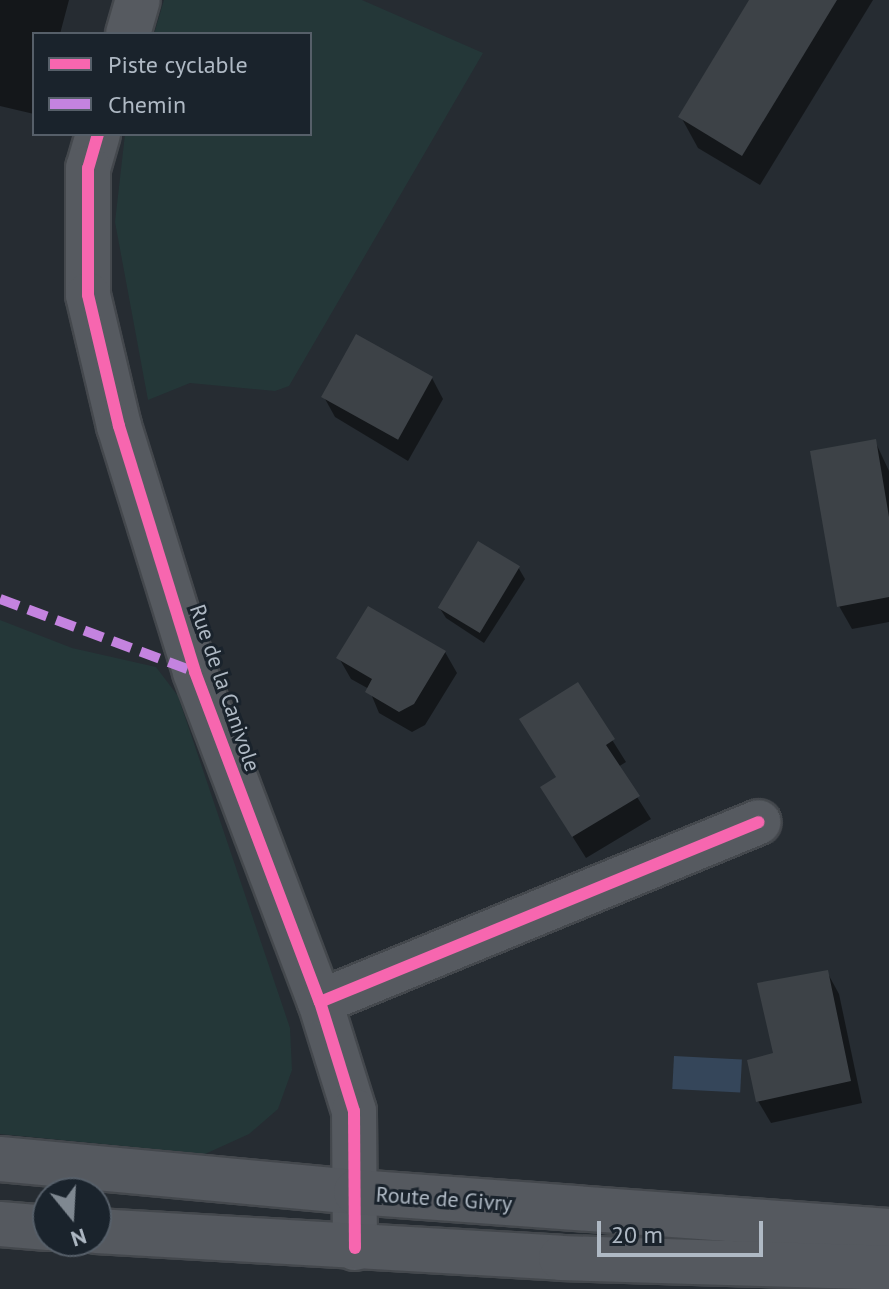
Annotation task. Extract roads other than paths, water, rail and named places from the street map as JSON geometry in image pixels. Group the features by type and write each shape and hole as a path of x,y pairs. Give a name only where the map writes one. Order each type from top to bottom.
{"main road":[{"name":"Route de Givry","path":"0,1159 356,1192 889,1231"},
{"path":"0,1224 32,1227"},
{"path":"112,1232 355,1248 889,1268"}],"street":[{"path":"129,32 138,0"},
{"name":"Rue de la Canivole","path":"97,136 88,168 88,295 119,426 195,672 320,1002 354,1111 355,1248"},
{"path":"320,1002 759,822"}],"water":[{"path":"674,1056 742,1060 740,1093 672,1089"}]}
